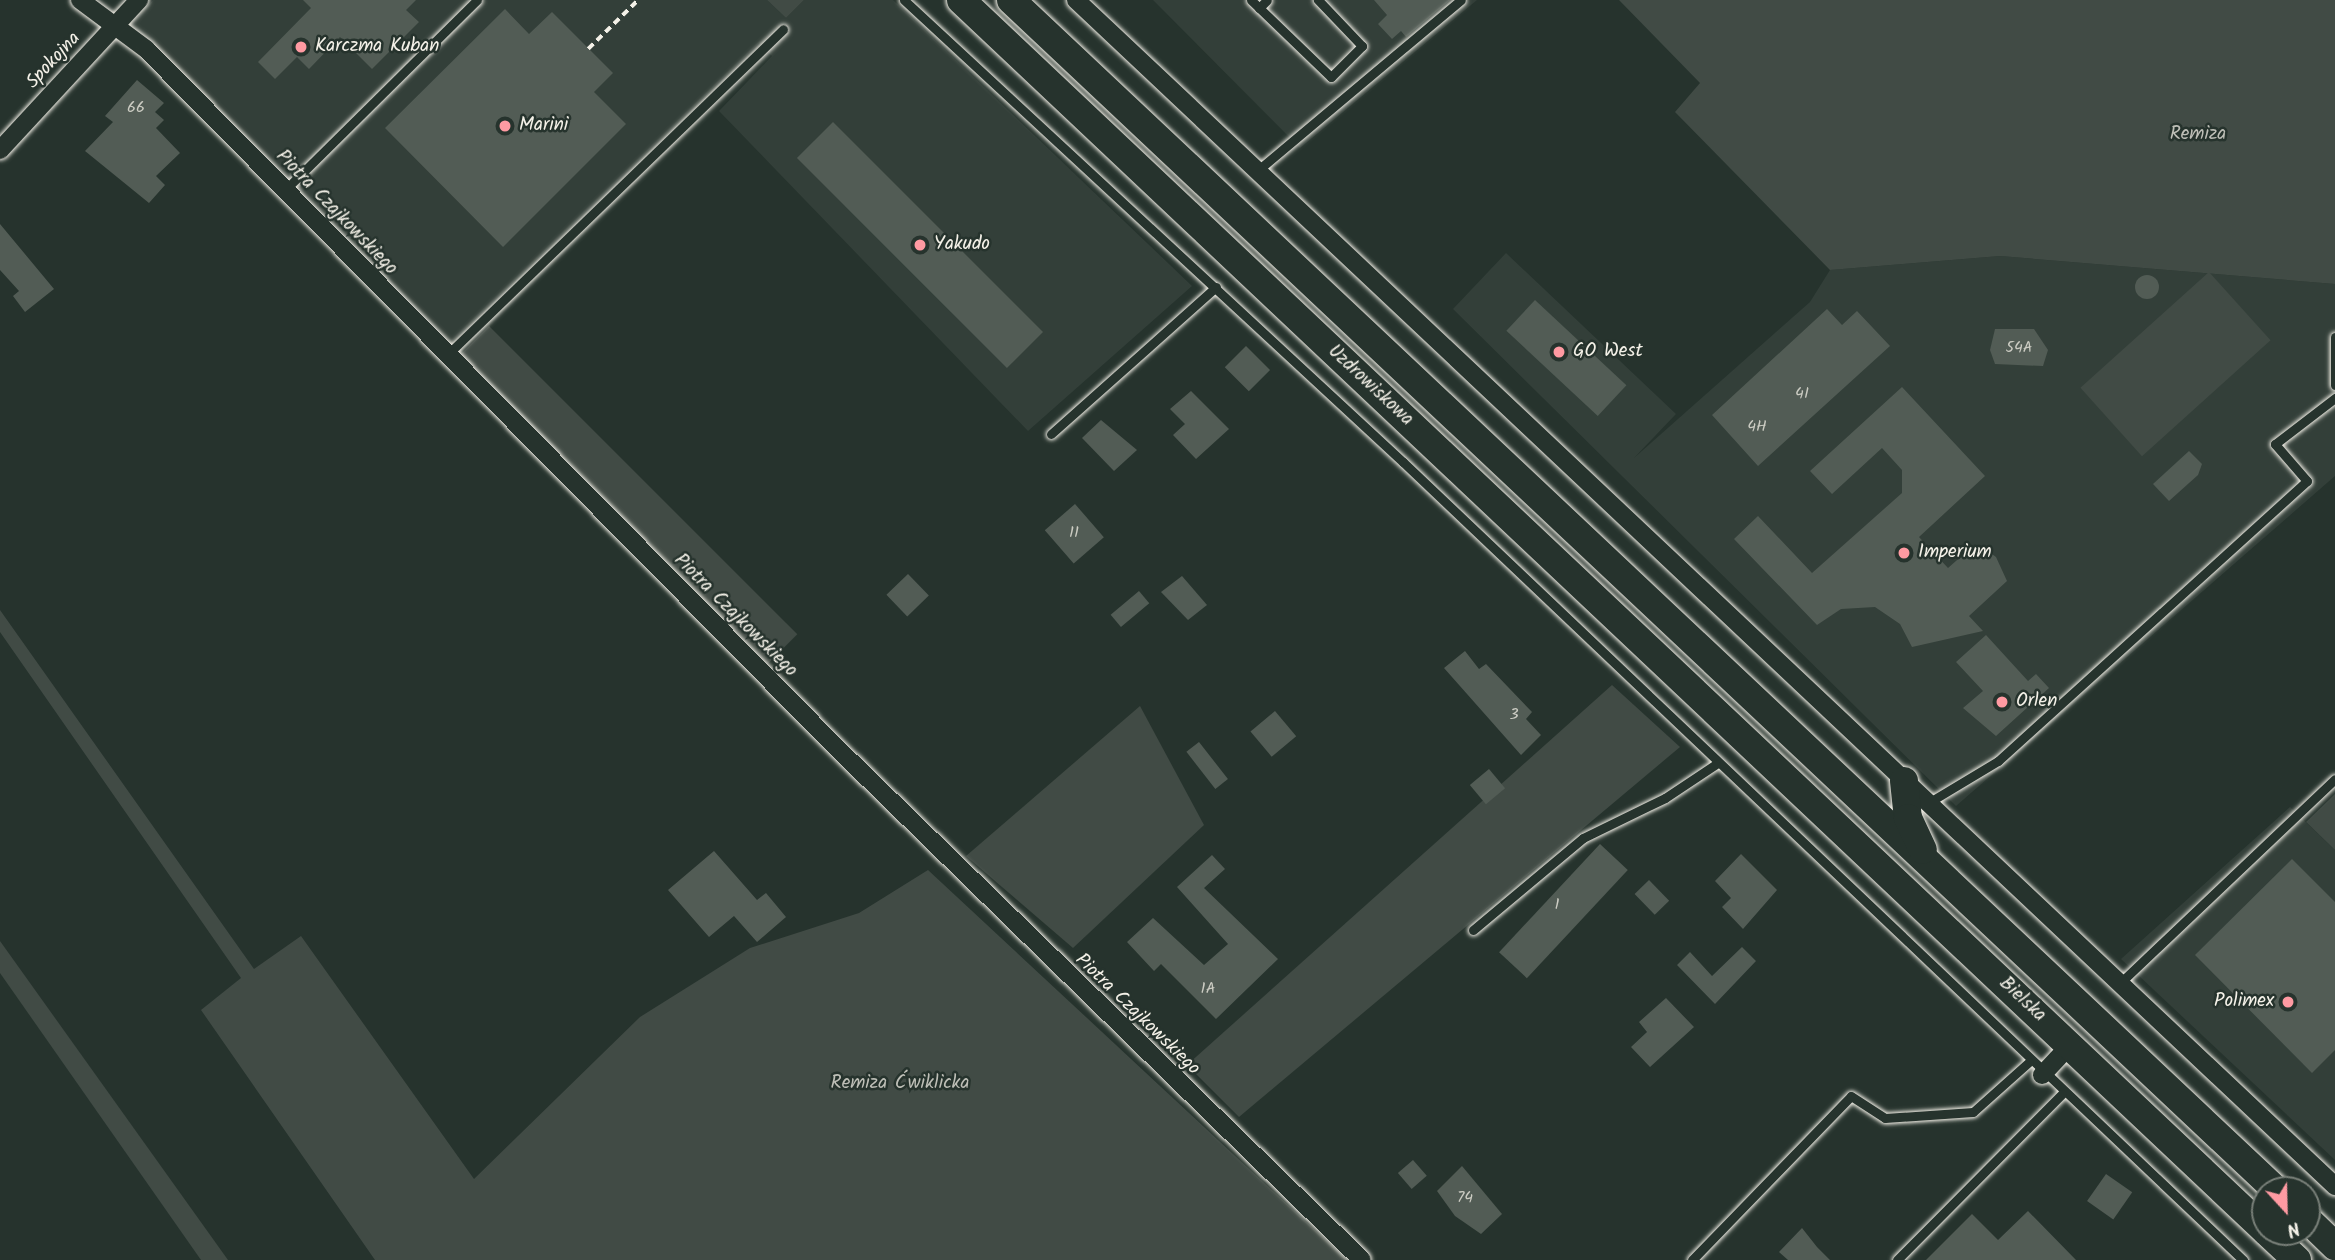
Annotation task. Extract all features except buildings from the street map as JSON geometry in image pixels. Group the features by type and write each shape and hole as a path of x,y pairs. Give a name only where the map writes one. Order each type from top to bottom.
{"main road":[{"name":"Uzdrowiskowa","path":"961,0 1778,771"},
{"name":"Uzdrowiskowa","path":"1011,0 1802,745"},
{"name":"Bielska","path":"1802,745 1925,856 2261,1176"},
{"name":"Bielska","path":"1778,771 2251,1217"},
{"path":"1904,781 1908,818 1925,856"},
{"path":"2321,1232 2335,1245"},
{"name":"Bielska","path":"2282,1246 2297,1260"}],"street":[{"name":"Piotra Czajkowskiego","path":"80,0 118,24 1099,1009 1363,1260"},
{"name":"Spokojna","path":"0,150 139,0"},
{"path":"1076,0 2335,1186"},
{"path":"2042,1075 2070,1045"}],"lane":[{"path":"285,190 477,0"},
{"path":"904,0 1216,287 2062,1094 2243,1260"},
{"path":"1251,0 1331,76 1362,46 1318,0"},
{"path":"1259,8 1267,0"},
{"path":"1257,171 1461,0"},
{"path":"447,355 783,29"},
{"path":"1051,434 1216,287"},
{"path":"2335,337 2335,385"},
{"path":"1927,803 1998,761 2307,481 2275,444 2335,398"},
{"path":"1474,930 1583,838 1665,798 1716,764"},
{"path":"2120,984 2335,779"},
{"path":"1692,1260 1851,1096 1885,1118 1973,1112 2029,1062"},
{"path":"1897,1260 2062,1094"}],"path":[{"path":"588,48 638,0"}],"shaded area":[{"path":"153,0 767,0 786,18 804,0 893,0 1192,286 1028,431 719,111 772,56 759,43 448,345 128,26"},
{"path":"1153,0 1477,0 1300,148"},
{"path":"1506,253 1676,414 1634,458 1810,302 1830,270 2000,256 2335,284 2335,476 1956,806 1453,309"},
{"path":"2290,807 2335,850 2335,1160 2121,959"}],"green space":[{"path":"767,0 804,0 786,18"},
{"name":"Remiza","path":"1619,0 2335,0 2335,284 2000,256 1830,270 1675,112 1700,83"},
{"path":"2209,272 2271,340 2142,456 2080,388"},
{"path":"489,326 797,634 768,664 459,356"},
{"name":"Remiza Ćwiklicka","path":"0,610 254,969 301,936 474,1179 640,1017 750,948 859,913 928,870 1347,1260 375,1260 201,1010 241,978 0,632"},
{"path":"1612,685 1680,747 1239,1117 1187,1065"},
{"path":"1140,706 1204,825 1073,948 966,856"},
{"path":"2335,794 2335,850 2306,822"},
{"path":"0,941 228,1260 201,1260 0,973"}],"place":[{"name":"Karczma Kuban","path":"301,47"},
{"name":"Marini","path":"505,126"},
{"name":"Yakudo","path":"920,245"},
{"name":"GO West","path":"1559,352"},
{"name":"Imperium","path":"1904,553"},
{"name":"Orlen","path":"2002,702"},
{"name":"Polimex","path":"2288,1002"}]}
